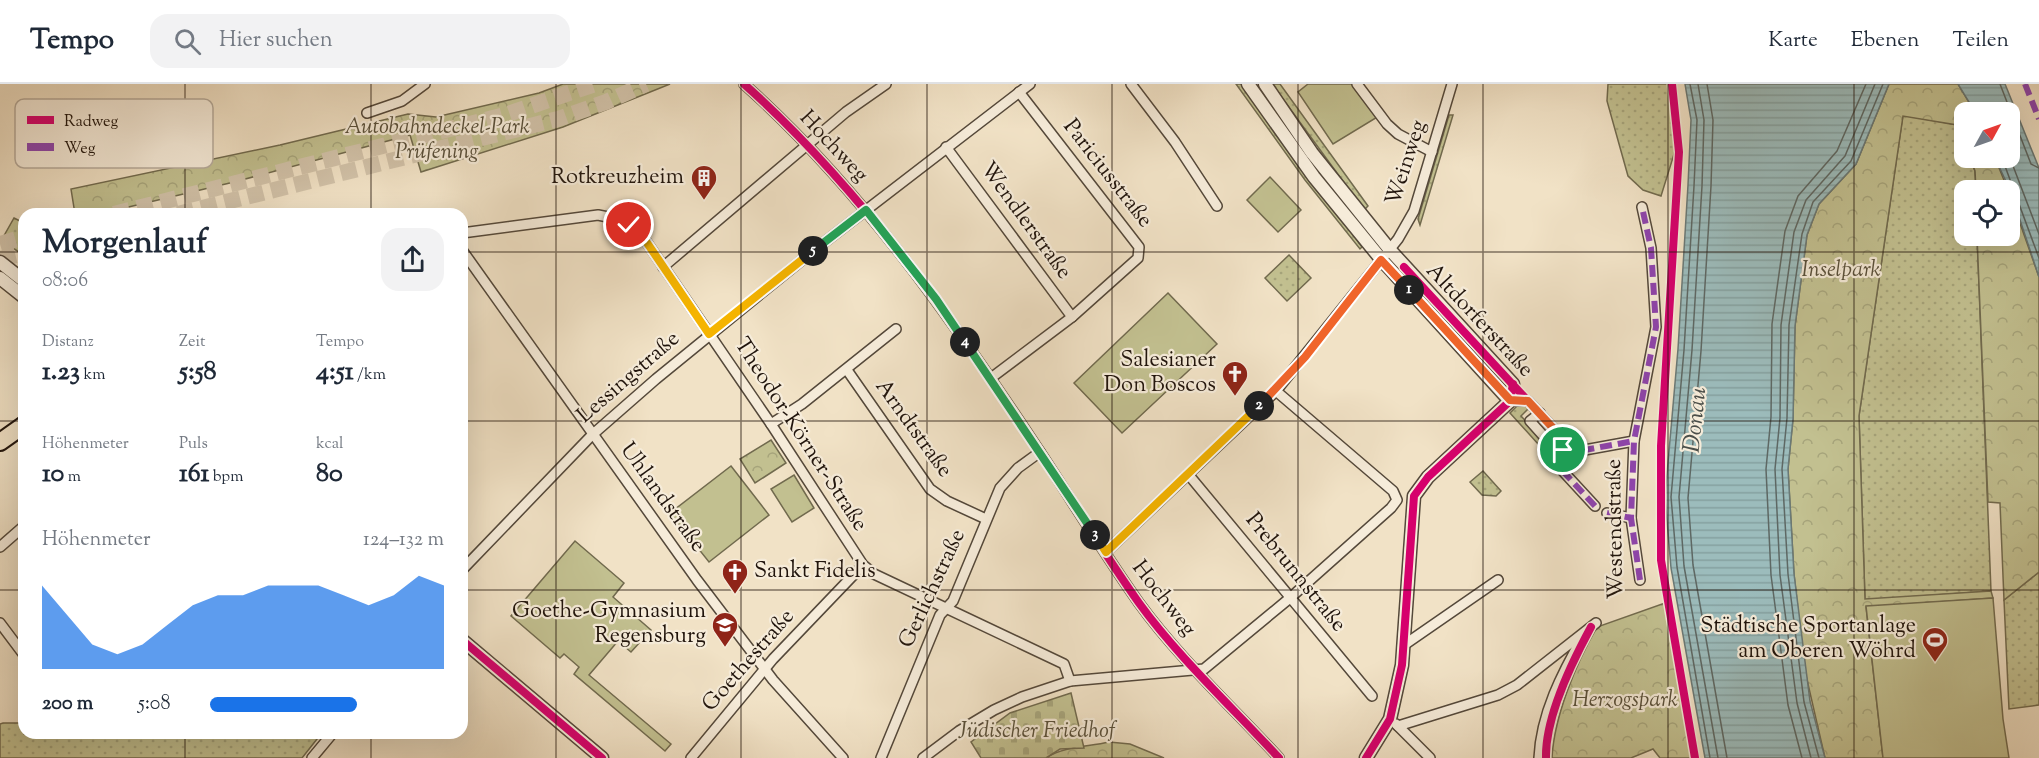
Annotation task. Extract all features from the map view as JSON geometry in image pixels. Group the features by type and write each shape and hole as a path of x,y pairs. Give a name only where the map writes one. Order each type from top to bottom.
{"highway":[{"path":"0,442 18,429"},
{"path":"0,452 18,440"}],"street":[{"path":"367,113 402,101 425,84"},
{"name":"Hochweg","path":"744,84 808,145 866,210 936,299 991,378 1140,604 1196,669 1279,758"},
{"path":"663,267 808,145 886,84"},
{"name":"Lessingstraße","path":"468,564 592,435 709,334 946,147 1030,84"},
{"path":"1131,84 1175,142 1217,206"},
{"path":"1248,84 1314,177 1385,255"},
{"path":"1265,84 1385,255"},
{"name":"Weinweg","path":"1106,552 1276,391 1349,303 1385,255 1414,211 1452,84"},
{"path":"1364,86 1379,116 1392,129 1432,152"},
{"name":"Pariciusstraße","path":"1019,93 1139,247 1140,252 1130,265 1072,317"},
{"name":"Wendlerstraße","path":"946,147 1072,317"},
{"name":"Westendstraße","path":"1640,580 1631,518 1635,441 1656,327 1651,248 1642,207"},
{"name":"Theodor-Körner-Straße","path":"468,231 561,219 608,216 635,229 771,424 863,565 874,574 1065,664 1070,681"},
{"name":"Altdorferstraße","path":"1385,255 1513,384 1566,442 1559,467 1595,506"},
{"name":"Altdorferstraße","path":"1385,255 1510,400 1528,401"},
{"name":"Uhlandstraße","path":"468,259 592,435 765,669 843,758"},
{"path":"0,262 18,276"},
{"path":"0,278 18,292"},
{"path":"991,378 1072,317"},
{"path":"771,424 846,370 896,329"},
{"name":"Arndtstraße","path":"846,370 930,489 948,501 986,519"},
{"path":"1366,758 1394,723 1404,645 1413,496 1428,477 1510,400 1513,384"},
{"path":"923,758 959,731 994,710 1022,697 1070,681 1204,669 1290,598 1391,508 1397,496 1276,391"},
{"name":"Westendstraße","path":"1563,450 1579,451 1635,441"},
{"name":"Gerlichstraße","path":"881,758 940,615 953,601 1000,488 1008,477 1040,452"},
{"name":"Prebrunnstraße","path":"1188,474 1372,696"},
{"path":"1607,513 1631,518"},
{"path":"0,547 18,531"},
{"name":"Goethestraße","path":"691,758 765,669 863,565"},
{"path":"1404,645 1498,580"},
{"path":"0,623 18,646"},
{"path":"1394,723 1508,690 1596,623"},
{"path":"1539,758 1540,738 1548,710 1563,670 1587,629"},
{"path":"468,645 602,758"},
{"path":"1394,723 1430,758"},
{"path":"312,758 328,739"}],"green space":[{"name":"Autobahndeckel-Park Prüfening","path":"563,84 670,84 563,127 421,172 410,135 234,182 124,208 74,208 71,189 171,168 213,168 213,159 408,114 436,117 539,93"},
{"path":"1236,84 1245,84 1362,247 1360,249 1305,180"},
{"path":"1272,84 1280,84 1368,206 1364,210"},
{"path":"1308,84 1357,84 1379,116 1333,144 1298,92"},
{"path":"1608,84 1670,84 1675,151 1661,196 1643,190 1628,176 1607,101"},
{"name":"Inselpark","path":"1889,84 1958,84 1969,102 1954,102 1954,124 1903,116 1859,416 1865,599 1991,591 1993,598 1866,607 1883,758 1825,758 1805,671 1794,574 1788,469 1793,419 1795,326 1807,235 1819,204 1856,164"},
{"path":"1449,115 1453,115 1420,225 1418,219"},
{"path":"1903,115 1954,124 1954,168 1974,168 1975,171 1975,180 1954,180 1954,246 1977,246 1991,591 1865,600 1859,416"},
{"path":"1974,168 1999,168 2004,180 1975,180"},
{"path":"1270,177 1301,210 1278,232 1247,200"},
{"path":"14,218 18,220 18,251 1,241"},
{"path":"2020,223 2039,277 2039,572 2004,600 2000,503 1988,502 1977,246 2020,246"},
{"path":"1289,255 1311,278 1287,301 1265,278"},
{"path":"1168,293 1217,344 1122,433 1074,383"},
{"path":"1522,401 1530,407 1521,416 1553,451 1548,455 1510,413"},
{"path":"771,440 786,463 755,483 740,459"},
{"path":"731,466 769,515 709,562 670,513"},
{"path":"1483,471 1501,491 1496,496 1482,495 1470,482"},
{"path":"794,475 814,508 792,522 771,489"},
{"path":"575,541 624,583 613,597 651,630 631,652 618,641 589,675 671,744 665,751 574,674 579,667 564,654 560,658 511,616"},
{"path":"2039,572 2039,705 2009,709 2004,600"},
{"name":"Städtische Sportanlage am Oberen Wöhrd","path":"1993,598 2003,719 2009,758 1883,758 1866,606"},
{"name":"Herzogspark","path":"1665,603 1693,758 1660,758 1653,749 1631,758 1552,758 1557,725 1567,691 1597,627"},
{"name":"Jüdischer Friedhof","path":"1071,693 1084,748 1060,749 1046,758 981,758 971,742 1010,713"},
{"path":"18,723 18,739 317,739 302,758 0,758 0,724"},
{"path":"1109,742 1130,744 1164,758 1046,758 1068,749"}],"water":[{"name":"Donau","path":"1685,84 1889,84 1856,164 1819,204 1807,235 1795,326 1793,419 1788,469 1794,574 1810,701 1825,758 1705,758 1671,568 1665,497 1678,349 1688,185 1691,120"},
{"path":"1958,84 2005,84 2012,102 1969,102"},
{"path":"2020,121 2039,168 2039,277 2020,220 2020,180 2005,180 2000,168 2020,168"}],"tunnel":[{"path":"138,208 505,115 595,84"},
{"path":"202,208 558,119 606,102 646,84"},
{"path":"0,244 18,239"},
{"path":"0,259 18,254"}],"marked path":[{"path":"2025,84 2039,119"},
{"path":"1640,580 1631,518 1634,441 1656,327 1651,248 1642,207"},
{"path":"1595,506 1559,467 1563,450 1579,451 1634,441"},
{"path":"1607,513 1631,518"}],"cycle path":[{"path":"744,84 828,168 905,259 1009,405 1139,603 1189,663 1279,758"},
{"path":"1672,84 1679,152 1661,446 1661,560 1695,758"},
{"path":"1404,267 1528,401"},
{"path":"1366,758 1390,719 1402,665 1414,496 1428,477 1510,401 1513,384"},
{"path":"1546,758 1547,742 1555,708 1568,673 1591,627"},
{"path":"468,645 602,758"}],"place":[{"name":"Rotkreuzheim","path":"704,201"},
{"name":"Salesianer Don Boscos","path":"1235,397"},
{"name":"Sankt Fidelis","path":"735,595"},
{"name":"Goethe-Gymnasium Regensburg","path":"725,648"},
{"name":"Städtische Sportanlage am Oberen Wöhrd","path":"1935,663"}],"route":[{"path":"629,225 641,234 709,334 866,210 938,302 1106,552 1276,391 1349,303 1381,260 1510,400 1528,401 1566,442 1563,450"}]}
